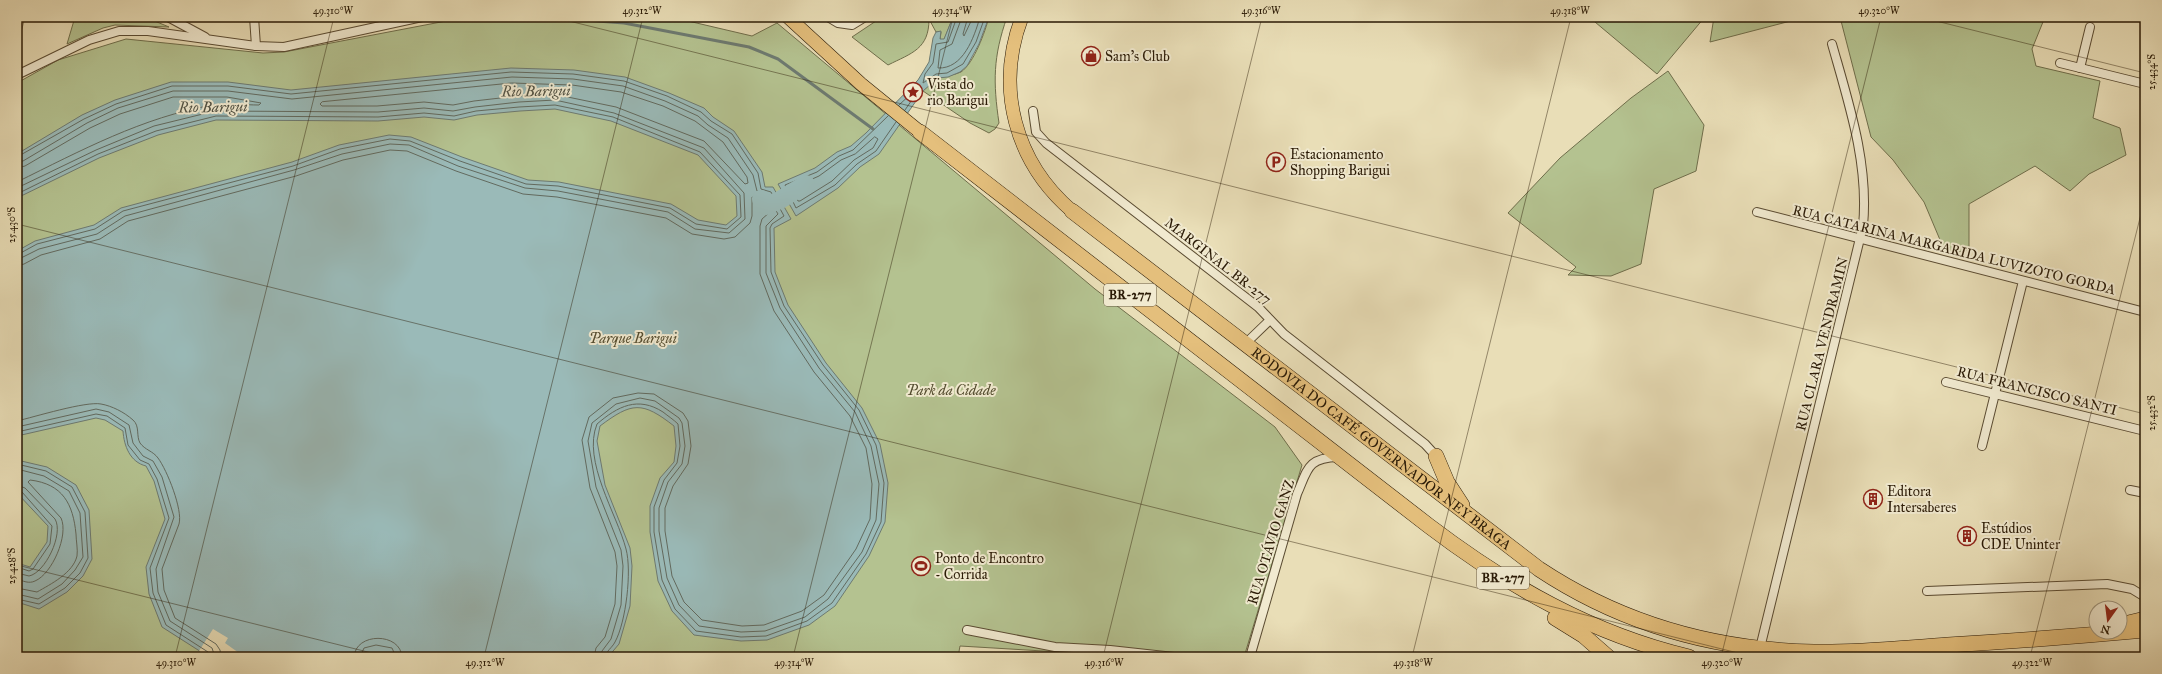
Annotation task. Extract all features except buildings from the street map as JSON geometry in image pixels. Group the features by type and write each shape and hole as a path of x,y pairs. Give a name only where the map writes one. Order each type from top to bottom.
{"highway":[{"name":"BR-277","path":"920,132 1457,548 1525,592 1577,619 1629,640 1689,657"},
{"name":"RODOVIA DO CAFÉ GOVERNADOR NEY BRAGA","path":"1072,211 1552,578 1589,600 1610,610 1669,630 1714,641 1760,648 1808,652 1847,652 2145,630"},
{"path":"1436,456 1447,482 1469,516"},
{"path":"1457,548 1519,596 1584,636 1608,657"},
{"path":"2128,623 2145,619"},
{"path":"2073,636 2088,633"}],"main road":[{"path":"788,17 885,104 920,132"},
{"path":"1022,17 1012,57 1011,100 1016,125 1023,144 1040,179 1052,194 1072,211"},
{"path":"1012,57 1032,17"}],"street":[{"path":"168,17 209,40"},
{"path":"254,17 256,46"},
{"path":"17,75 89,40 119,31 148,31 256,46 284,47 422,17"},
{"path":"828,17 838,23 852,25 865,17"},
{"path":"2080,68 2090,27"},
{"name":"RUA CLARA VENDRAMIN","path":"1760,648 1861,240 1865,211 1863,171 1855,128 1832,44"},
{"path":"2060,63 2145,84"},
{"name":"MARGINAL BR-277","path":"1033,111 1036,132 1046,143 1258,307 1284,334 1425,444 1436,456"},
{"name":"RUA CATARINA MARGARIDA LUVIZOTO GORDA","path":"1757,212 2145,312"},
{"path":"1982,446 2023,281"},
{"path":"1245,344 1270,320"},
{"name":"RUA FRANCISCO SANTI","path":"1946,382 2145,431"},
{"name":"RUA OTÁVIO GANZ","path":"1250,657 1297,494 1313,462 1319,459 1340,457"},
{"path":"2130,490 2145,493"},
{"path":"1927,592 2107,584 2132,589 2145,597"},
{"path":"967,630 1055,648 1070,653 1126,652 1174,657"}],"green space":[{"path":"75,17 145,17 169,27 115,25 103,28 67,44"},
{"name":"Parque Barigui","path":"467,17 671,17 752,36 777,23 1095,289 1275,427 1302,465 1244,657 1143,657 960,646 958,657 17,657 17,83 58,60 126,39 263,53 284,52"},
{"path":"882,17 953,17 944,40 940,40 941,32 936,32 929,19 926,37 918,49 888,65 852,37"},
{"path":"989,17 1007,17 999,45 995,82 999,123 995,129 989,133 970,123 923,91 935,80 961,72 966,68 975,55"},
{"path":"1589,17 1702,17 1704,18 1657,74"},
{"path":"1714,17 1806,17 1710,42"},
{"path":"1840,17 2045,17 2032,49 2036,66 2100,81 2093,118 2120,128 2126,155 2089,174 2070,191 2035,166 1969,204 1969,250 1946,254 1924,202 1893,160 1871,137"},
{"path":"1668,71 1704,125 1696,171 1654,189 1641,264 1611,276 1568,275 1576,267 1508,213 1560,158 1631,98"}],"water":[{"path":"953,17 989,17 979,44 967,66 960,72 948,77 938,78 923,91 879,154 860,167 838,188 796,216 778,184 815,168 837,152 851,146 866,133 918,80 929,62 933,38 936,32 941,31 940,39 944,39"},
{"path":"511,68 574,70 625,77 704,108 713,117 734,131 762,172 765,187 773,187 791,219 774,228 775,272 788,305 826,363 862,408 880,444 888,483 885,522 869,556 835,606 809,625 767,640 741,641 694,635 672,611 658,581 650,532 650,506 660,478 674,462 676,446 674,426 653,412 637,408 629,409 621,412 600,426 597,441 605,485 630,548 632,566 630,606 619,644 608,657 390,657 376,654 365,657 209,657 162,627 149,594 146,567 165,519 154,481 146,466 136,461 129,453 126,448 123,431 105,420 96,418 17,436 17,251 35,241 94,225 121,208 292,162 339,145 389,135 411,137 528,180 559,182 671,204 698,220 726,225 737,216 736,196 698,155 611,121 555,109 477,115 454,120 424,117 378,121 216,120 158,135 99,158 17,198 17,154 82,115 115,100 171,82 228,82 291,90"},
{"path":"17,460 47,467 76,485 89,510 92,559 83,576 67,592 39,609 17,602 17,563 30,567 47,542 48,526 17,493"}],"pier":[{"path":"213,629 228,638 225,643 239,653 237,657 209,657 199,651"}],"waterway":[{"path":"543,17 624,23 749,47 778,59 873,129"},
{"name":"Rio Barigui","path":"761,199 766,206 780,200 806,184"}],"place":[{"name":"Sam's Club","path":"1091,56"},
{"name":"Vista do rio Barigui","path":"913,92"},
{"name":"Estacionamento Shopping Barigui","path":"1276,162"},
{"name":"Editora Intersaberes","path":"1873,499"},
{"name":"Estúdios CDE Uninter","path":"1967,536"},
{"name":"Ponto de Encontro - Corrida","path":"921,566"}],"park label":[{"name":"Park da Cidade","path":"951,390"}]}
